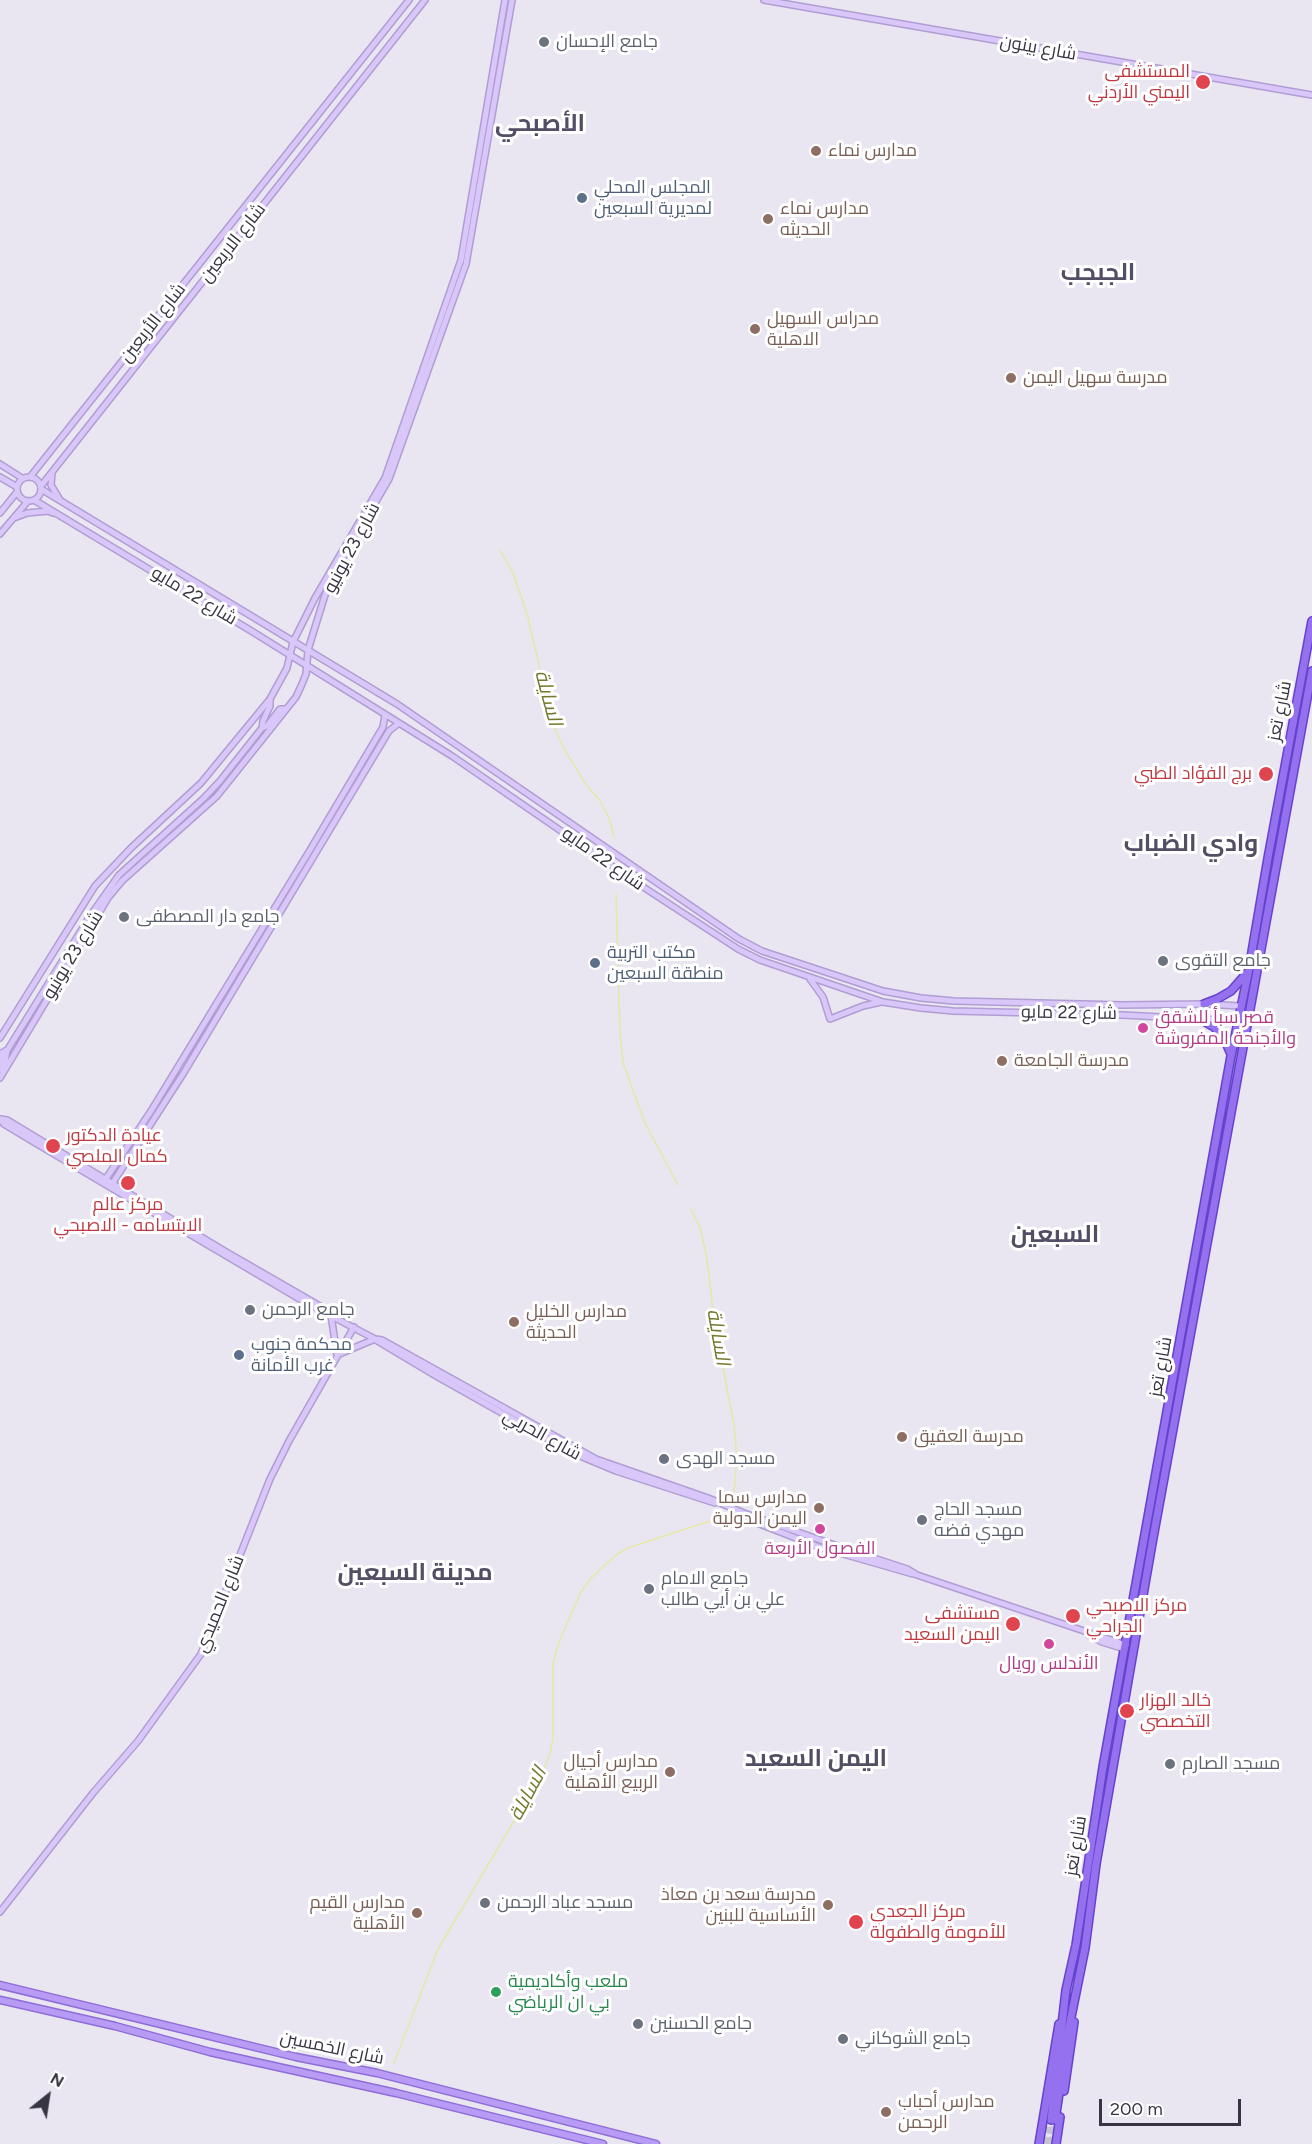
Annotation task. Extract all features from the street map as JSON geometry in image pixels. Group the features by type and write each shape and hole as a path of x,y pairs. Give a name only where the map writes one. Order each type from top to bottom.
{"highway":[{"name":"شارع تعز","path":"1312,621 1103,1767 1093,1864 1085,1948 1053,2120 1064,2007 1093,1864 1277,859 1309,706 1312,671"},
{"path":"1297,704 1309,706"},
{"path":"1268,858 1277,859"},
{"path":"1204,1004 1231,991 1249,969"},
{"path":"1200,1019 1214,1027 1223,1036 1231,1056"},
{"path":"1039,2144 1059,2024 1064,2007"},
{"path":"1056,2144 1074,2027 1073,2010"}],"main road":[{"name":"شارع الخمسين","path":"0,1985 296,2057 385,2075 628,2141 656,2144"},
{"name":"شارع الخمسين","path":"0,2000 115,2026 210,2052 603,2144"},
{"path":"115,2026 118,2013"},
{"path":"294,2070 296,2057"}],"street":[{"name":"شارع الأربعين","path":"30,477 409,0"},
{"name":"شارع الاربعين","path":"41,487 53,468 425,0"},
{"name":"شارع 23 يونيو","path":"0,1078 108,898 122,881 217,796 296,697 306,674 308,650 328,587 386,478 461,260 505,0"},
{"name":"شارع 23 يونيو","path":"448,303 466,264 512,0"},
{"name":"شارع بينون","path":"764,0 1312,95"},
{"path":"493,66 500,67"},
{"path":"331,100 341,106"},
{"path":"218,241 228,248"},
{"path":"0,464 22,478 36,479 41,487 39,495 31,500 0,534"},
{"path":"53,468 51,485 63,504"},
{"path":"0,477 17,489 22,499 31,500"},
{"path":"0,513 22,478"},
{"name":"شارع 23 يونيو","path":"0,1038 95,886 131,848 201,783 270,699 288,668 293,642 315,598 386,478"},
{"name":"شارع 22 مايو","path":"41,487 63,504 397,704 739,939 762,951 884,991 921,998 954,1001 1240,1006"},
{"name":"شارع 22 مايو","path":"31,500 63,516 452,756 631,879 738,949 760,960 883,1002 921,1008 1238,1021"},
{"path":"14,518 27,513 48,511 63,516"},
{"path":"262,728 270,706 270,699"},
{"path":"0,1062 118,875 204,798 262,728 267,726 280,709 285,709"},
{"path":"105,1180 151,1111 310,850 383,728 385,715"},
{"path":"112,1184 158,1115 389,731 399,723"},
{"path":"383,728 388,726 389,731"},
{"path":"604,847 607,862"},
{"path":"310,850 316,854"},
{"path":"623,860 631,879"},
{"path":"270,916 276,920"},
{"path":"809,978 823,997 830,1019 863,1006 883,1002"},
{"path":"845,990 848,980"},
{"path":"1037,1003 1037,1013"},
{"path":"1123,1015 1124,1005"},
{"path":"199,1033 205,1037"},
{"path":"0,1054 7,1050"},
{"path":"0,1069 5,1062 7,1050"},
{"path":"151,1111 158,1115"},
{"name":"شارع الحربي","path":"0,1119 14,1130 323,1313 375,1339 382,1340 585,1454 744,1513 907,1569 917,1575 1125,1647"},
{"name":"شارع الحربي","path":"0,1119 7,1120 325,1309 331,1315"},
{"path":"331,1315 337,1355 375,1339"},
{"name":"شارع الحميدي","path":"0,1912 93,1793 138,1741 201,1654 270,1479 289,1441 354,1328"}],"waterway":[{"name":"السايلة","path":"500,550 513,573 528,617 552,722 564,749 587,786 599,799 609,818 614,837"},
{"name":"السايلة","path":"616,894 623,1063 645,1123 678,1185"},
{"name":"السايلة","path":"691,1209 700,1228 705,1249 714,1321 734,1425 737,1457 733,1503"},
{"name":"السايلة","path":"394,2063 438,1949 542,1774 550,1754 553,1738 553,1664 559,1642 581,1592 591,1578 616,1555 628,1548 720,1518"}],"tunnel":[{"path":"1047,2144 1051,2120"},
{"path":"1052,2144 1055,2120"}],"place":[{"name":"جامع الإحسان","path":"544,42"},
{"name":"المستشفى اليمني الأردني","path":"1203,82"},
{"name":"مدارس نماء","path":"816,151"},
{"name":"المجلس المحلي لمديرية السبعين","path":"582,198"},
{"name":"مدارس نماء الحديثه","path":"768,219"},
{"name":"مدراس السهيل الاهلية","path":"755,329"},
{"name":"مدرسة سهيل اليمن","path":"1011,378"},
{"name":"برج الفؤاد الطبي","path":"1266,774"},
{"name":"جامع دار المصطفى","path":"124,917"},
{"name":"جامع التقوى","path":"1163,961"},
{"name":"مكتب التربية منطقة السبعين","path":"595,963"},
{"name":"قصر سبأ للشقق والأجنحة المفروشة","path":"1143,1028"},
{"name":"مدرسة الجامعة","path":"1002,1061"},
{"name":"عيادة الدكتور كمال الملصي","path":"53,1146"},
{"name":"مركز عالم الابتسامه - الاصبحي","path":"128,1183"},
{"name":"جامع الرحمن","path":"250,1310"},
{"name":"مدارس الخليل الحديثة","path":"514,1322"},
{"name":"محكمة جنوب غرب الأمانة","path":"239,1355"},
{"name":"مدرسة العقيق","path":"902,1437"},
{"name":"مسجد الهدى","path":"664,1459"},
{"name":"مدارس سما اليمن الدولية","path":"819,1508"},
{"name":"مسجد الحاج مهدي فضه","path":"922,1520"},
{"name":"الفصول الأربعة","path":"820,1529"},
{"name":"جامع الامام علي بن أيي طالب","path":"649,1589"},
{"name":"مركز الاصبحي الجراحي","path":"1073,1616"},
{"name":"مستشفى اليمن السعيد","path":"1013,1624"},
{"name":"الأندلس رويال","path":"1049,1644"},
{"name":"خالد الهزار التخصصي","path":"1127,1711"},
{"name":"مسجد الصارم","path":"1170,1764"},
{"name":"مدارس أجيال الربيع الأهلية","path":"670,1772"},
{"name":"مسجد عباد الرحمن","path":"485,1903"},
{"name":"مدرسة سعد بن معاذ الأساسية للبنين","path":"828,1905"},
{"name":"مدارس القيم الأهلية","path":"417,1913"},
{"name":"مركز الجعدي للأمومة والطفولة","path":"856,1922"},
{"name":"ملعب وأكاديمية بي ان الرياضي","path":"496,1992"},
{"name":"جامع الحسنين","path":"638,2024"},
{"name":"جامع الشوكاني","path":"843,2039"},
{"name":"مدارس أحباب الرحمن","path":"886,2112"}],"district":[{"name":"الأصبحي","path":"540,124"},
{"name":"الجبجب","path":"1098,273"},
{"name":"وادي الضباب","path":"1191,844"},
{"name":"السبعين","path":"1055,1235"},
{"name":"مدينة السبعين","path":"415,1573"},
{"name":"اليمن السعيد","path":"816,1759"}]}
